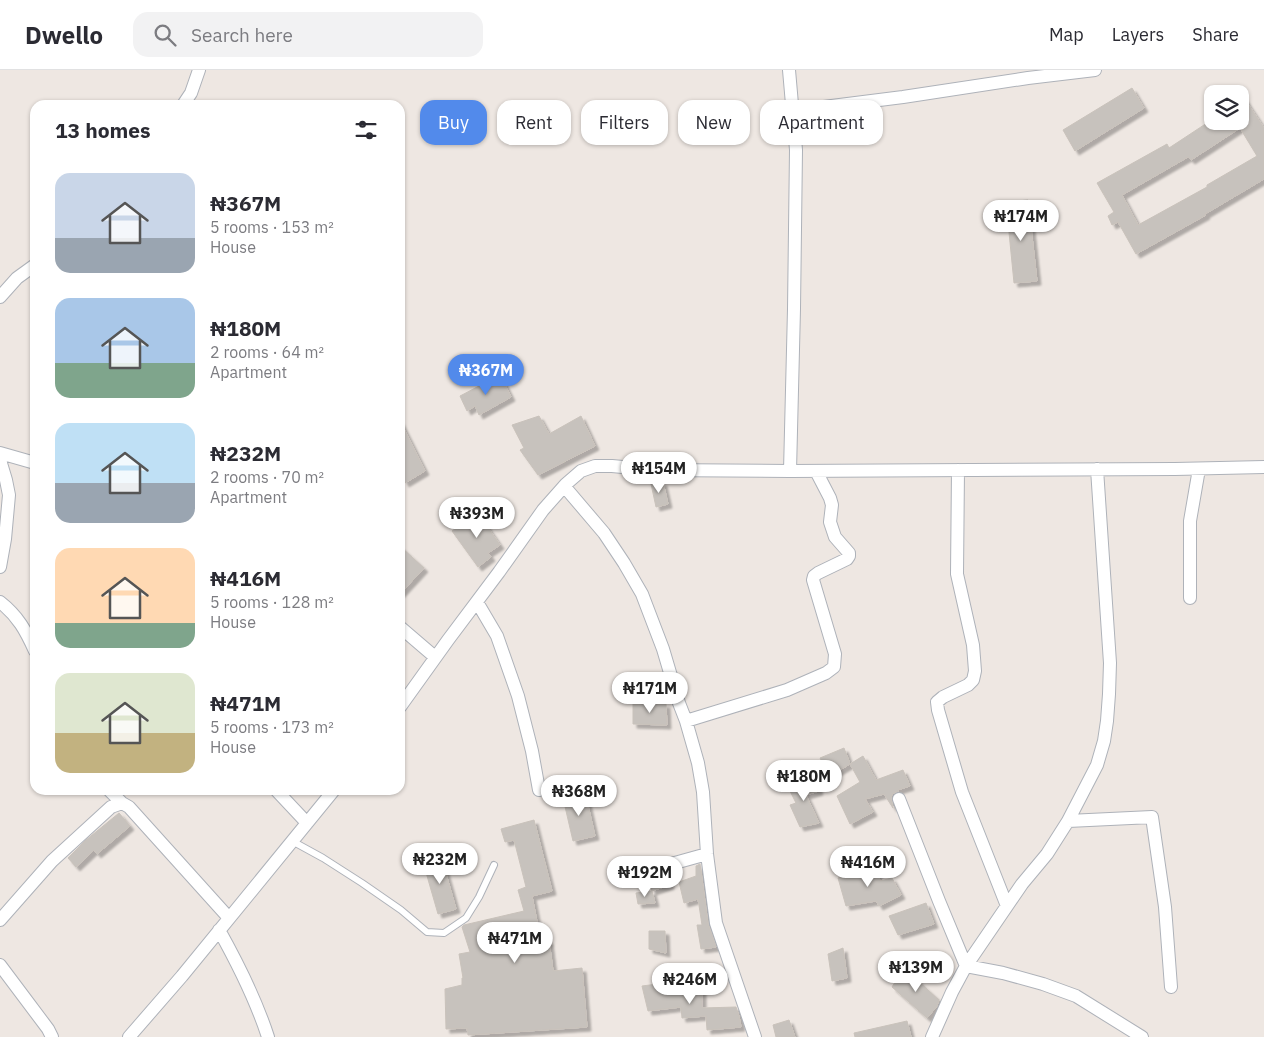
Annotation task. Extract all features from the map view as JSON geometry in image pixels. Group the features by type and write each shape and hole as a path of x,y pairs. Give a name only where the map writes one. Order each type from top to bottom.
{"street":[{"path":"186,100 191,93 199,70"},
{"path":"789,70 791,100"},
{"path":"879,100 1094,70"},
{"path":"790,471 795,145"},
{"path":"0,297 17,278 30,269"},
{"path":"0,453 30,462"},
{"path":"0,460 9,495 5,540 0,567"},
{"path":"405,700 543,510 564,486 581,472 595,466 654,470 790,471 1097,470 1264,467"},
{"path":"1190,598 1190,521 1199,469"},
{"path":"958,470 957,574 972,645 975,671 973,680 968,685 937,702 962,792 1006,906"},
{"path":"932,1037 966,966 1006,906 1047,854 1068,821 1097,765 1104,741 1110,662 1097,470"},
{"path":"686,722 787,690 826,673 834,667 835,654 813,580 814,576 818,573 847,559 849,553 835,537 830,522 832,505 830,498 816,471"},
{"path":"564,486 604,533 624,563 642,594 663,649 698,763 703,792 707,854 716,923 755,1037"},
{"path":"0,602 15,616 30,640"},
{"path":"477,602 497,636 515,688 532,751 539,790"},
{"path":"405,630 436,657"},
{"path":"114,795 122,804 129,807 229,918"},
{"path":"281,795 307,823"},
{"path":"128,1037 182,976 330,795"},
{"path":"898,799 966,966"},
{"path":"0,920 52,861 111,807 122,804"},
{"path":"1068,821 1152,817 1165,907 1171,987"},
{"path":"628,876 707,854"},
{"path":"219,930 248,988 268,1037"},
{"path":"0,965 52,1037"},
{"path":"966,966 1003,973 1043,984 1076,996 1142,1037"}],"lane":[{"path":"292,841 362,883 401,910 427,932 444,933 466,918 479,897 494,865"}],"building":[{"path":"1132,88 1144,108 1075,151 1063,130"},
{"path":"1249,106 1264,128 1264,179 1206,215 1136,254 1118,222 1112,225 1108,216 1114,212 1097,183 1167,144 1169,148 1204,125 1204,130 1237,130 1191,160 1188,157 1122,195 1138,225 1207,187 1207,185 1257,156 1241,130 1249,130"},
{"path":"1028,200 1037,281 1014,283 1006,202"},
{"path":"500,375 511,397 479,415 475,406 467,411 460,396"},
{"path":"539,416 549,434 581,416 595,446 538,475 520,450 524,448 512,425"},
{"path":"405,431 425,471 405,483"},
{"path":"663,482 668,504 656,507 651,484"},
{"path":"478,513 500,545 488,553 491,557 478,567 452,531"},
{"path":"405,551 424,568 405,589"},
{"path":"633,704 666,704 667,725 633,724"},
{"path":"844,748 850,764 830,776 820,758"},
{"path":"863,756 876,780 903,770 910,786 892,794 893,808 884,794 865,799 873,812 850,824 837,796 860,782 850,764"},
{"path":"815,777 819,791 806,795 819,823 800,827 790,805 796,803 788,787"},
{"path":"585,792 595,836 573,841 563,798"},
{"path":"119,813 130,826 97,854 94,850 76,867 68,858 86,840"},
{"path":"534,820 552,891 532,896 541,942 549,940 553,971 582,968 587,1027 468,1035 467,1028 446,1029 445,989 462,985 463,978 459,954 470,952 462,927 524,911 518,890 526,887 514,840 505,842 501,829"},
{"path":"441,856 456,909 438,914 423,862"},
{"path":"700,864 708,924 716,947 701,949 697,925 702,925 698,899 684,903 679,882 696,876 696,866"},
{"path":"875,865 880,881 892,878 901,895 879,906 876,901 846,906 838,878 858,872 859,876"},
{"path":"668,873 670,885 652,891 648,879"},
{"path":"652,891 655,903 638,904 636,893"},
{"path":"926,903 934,924 898,935 889,916"},
{"path":"649,931 665,931 666,953 649,949"},
{"path":"843,948 847,978 832,981 828,954"},
{"path":"904,968 939,1000 937,1006 927,1018 892,987"},
{"path":"665,983 666,987 702,988 702,1008 736,1007 741,1027 707,1030 706,1016 682,1018 681,1007 648,1011 642,986"},
{"path":"789,1020 795,1037 776,1037 773,1025"},
{"path":"907,1021 911,1037 855,1037 854,1033"}]}
